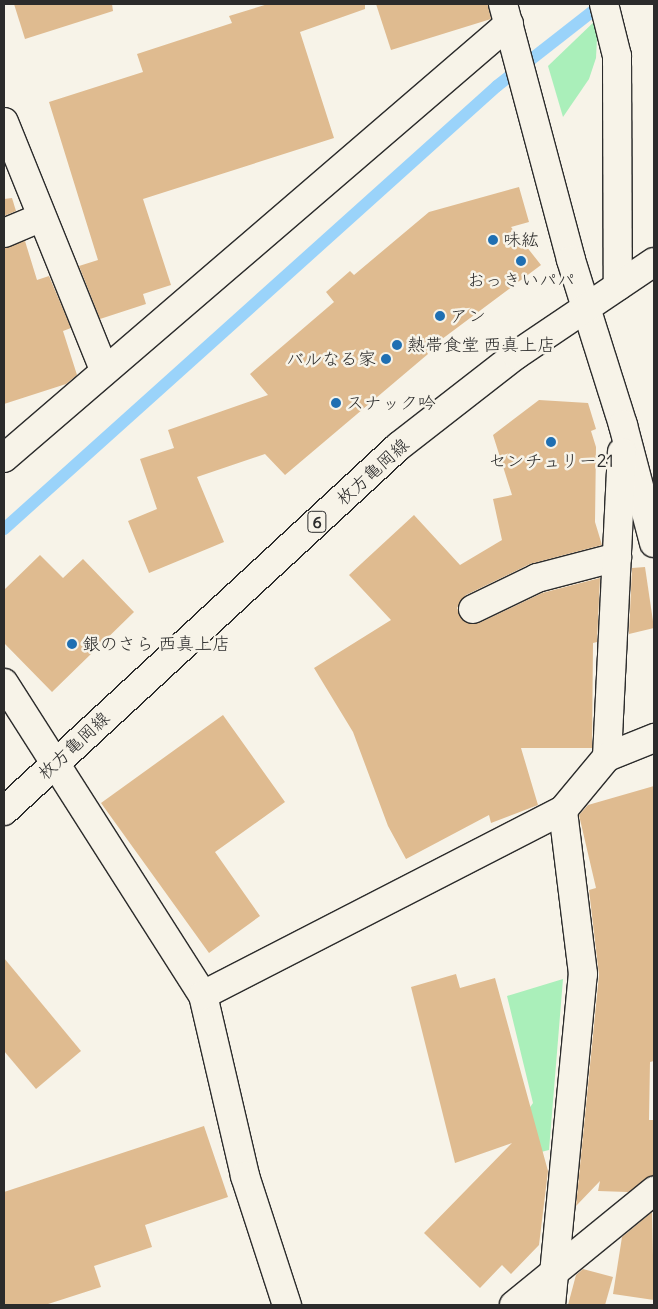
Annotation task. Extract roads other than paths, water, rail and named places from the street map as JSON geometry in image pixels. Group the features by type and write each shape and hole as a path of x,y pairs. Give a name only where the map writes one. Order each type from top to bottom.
{"street":[{"path":"604,4 617,56 618,286"},
{"path":"4,458 506,14 585,310 623,425 654,543"},
{"path":"4,122 104,368"},
{"path":"4,232 42,217"},
{"name":"枚方亀岡線","path":"4,811 399,446 516,355 654,262"},
{"path":"607,757 623,425"},
{"path":"473,609 537,578 617,558"},
{"path":"4,683 203,995 245,1176 287,1305"},
{"path":"203,995 563,810 607,757 654,738"},
{"path":"551,1305 583,974 563,810"},
{"path":"514,1305 654,1191"}],"waterway":[{"path":"4,529 497,86 602,4"}],"place":[{"name":"味紘","path":"493,240"},
{"name":"おっきいパパ","path":"521,261"},
{"name":"アン","path":"440,316"},
{"name":"熱帯食堂 西真上店","path":"397,345"},
{"name":"バルなる家","path":"386,359"},
{"name":"スナック吟","path":"336,403"},
{"name":"センチュリー21","path":"551,442"},
{"name":"銀のさら 西真上店","path":"72,644"}]}
